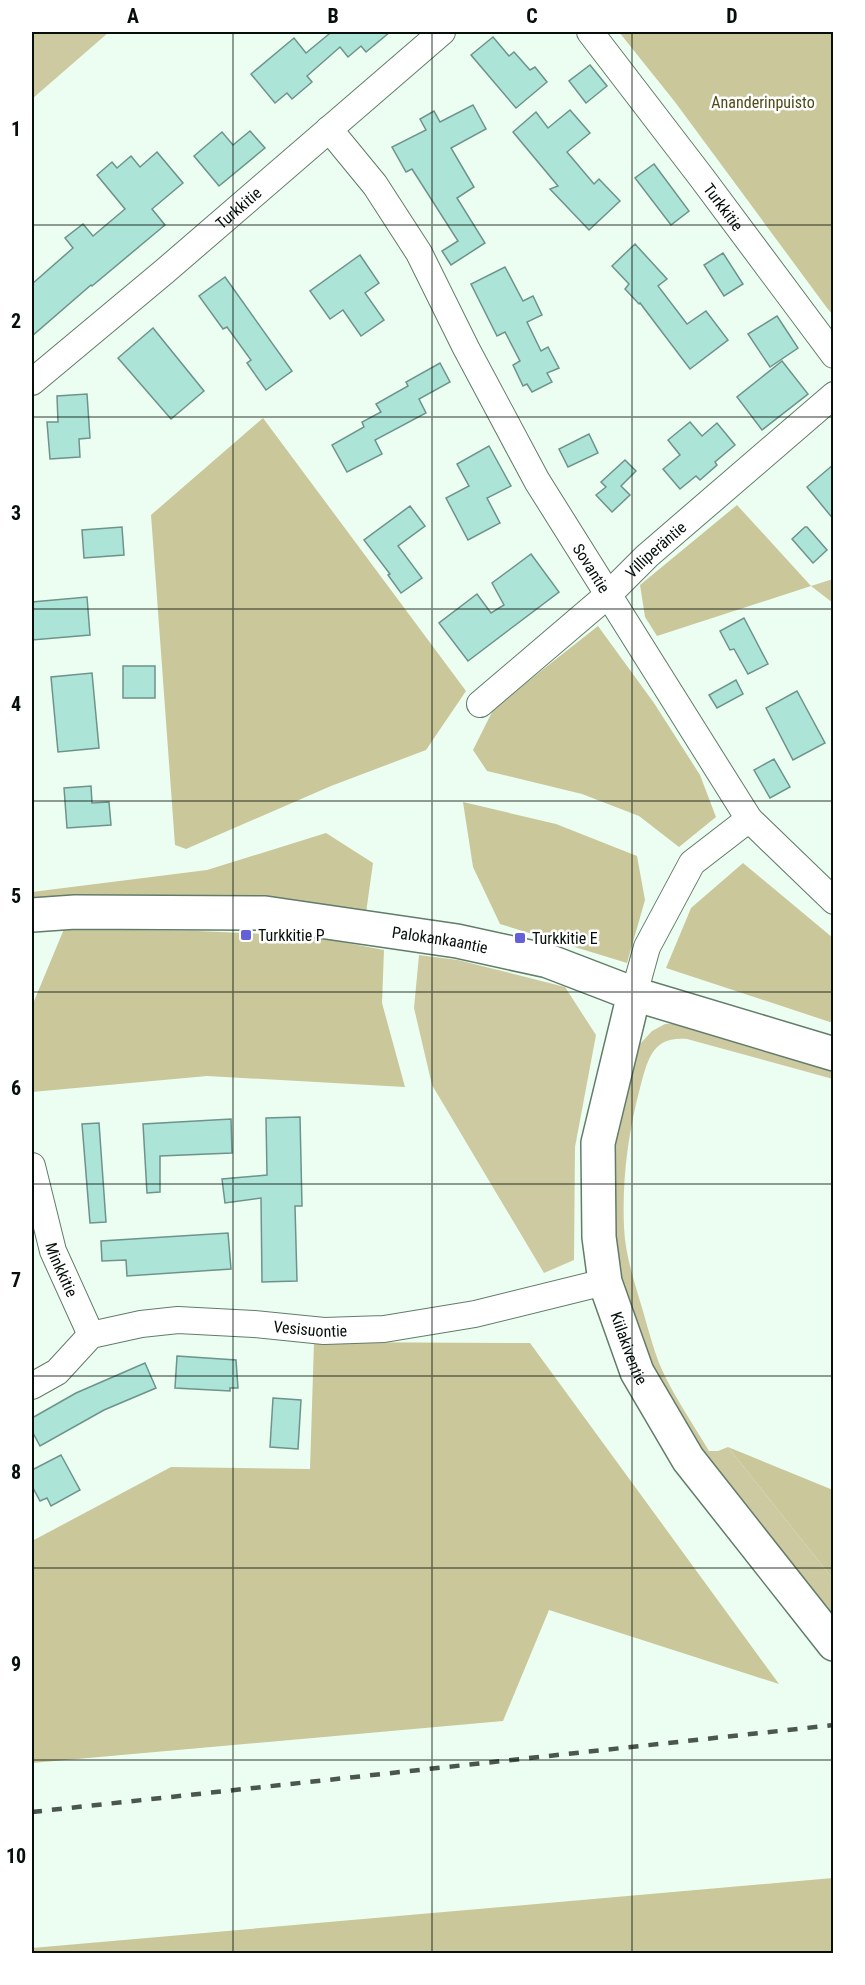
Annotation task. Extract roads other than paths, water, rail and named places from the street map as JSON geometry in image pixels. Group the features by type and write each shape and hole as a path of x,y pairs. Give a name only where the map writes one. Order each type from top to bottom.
{"main road":[{"name":"Palokankaantie","path":"32,915 75,912 265,913 457,941 548,961 634,994 834,1054"},
{"name":"Kiilakiventie","path":"634,994 598,1143 599,1237 605,1282 637,1372 688,1459 834,1644"}],"street":[{"name":"Turkkitie","path":"32,382 165,271 442,32"},
{"name":"Turkkitie","path":"590,32 834,355"},
{"name":"Sovantie","path":"329,129 375,185 419,253 466,348 537,481 749,819"},
{"name":"Villiperäntie","path":"480,704 609,594 647,556 834,395"},
{"path":"634,994 647,947 692,863 749,819 834,902"},
{"name":"Minkkitie","path":"32,1166 53,1251 91,1335"},
{"name":"Vesisuontie","path":"91,1335 141,1324 178,1320 324,1331 384,1329 475,1314 605,1282"},
{"path":"32,1386 57,1372 91,1335"}],"railway":[{"path":"32,1812 834,1725"}],"place":[{"name":"Turkkitie P","path":"246,935"},
{"name":"Turkkitie E","path":"520,938"}],"park label":[{"name":"Ananderinpuisto","path":"763,102"}]}
